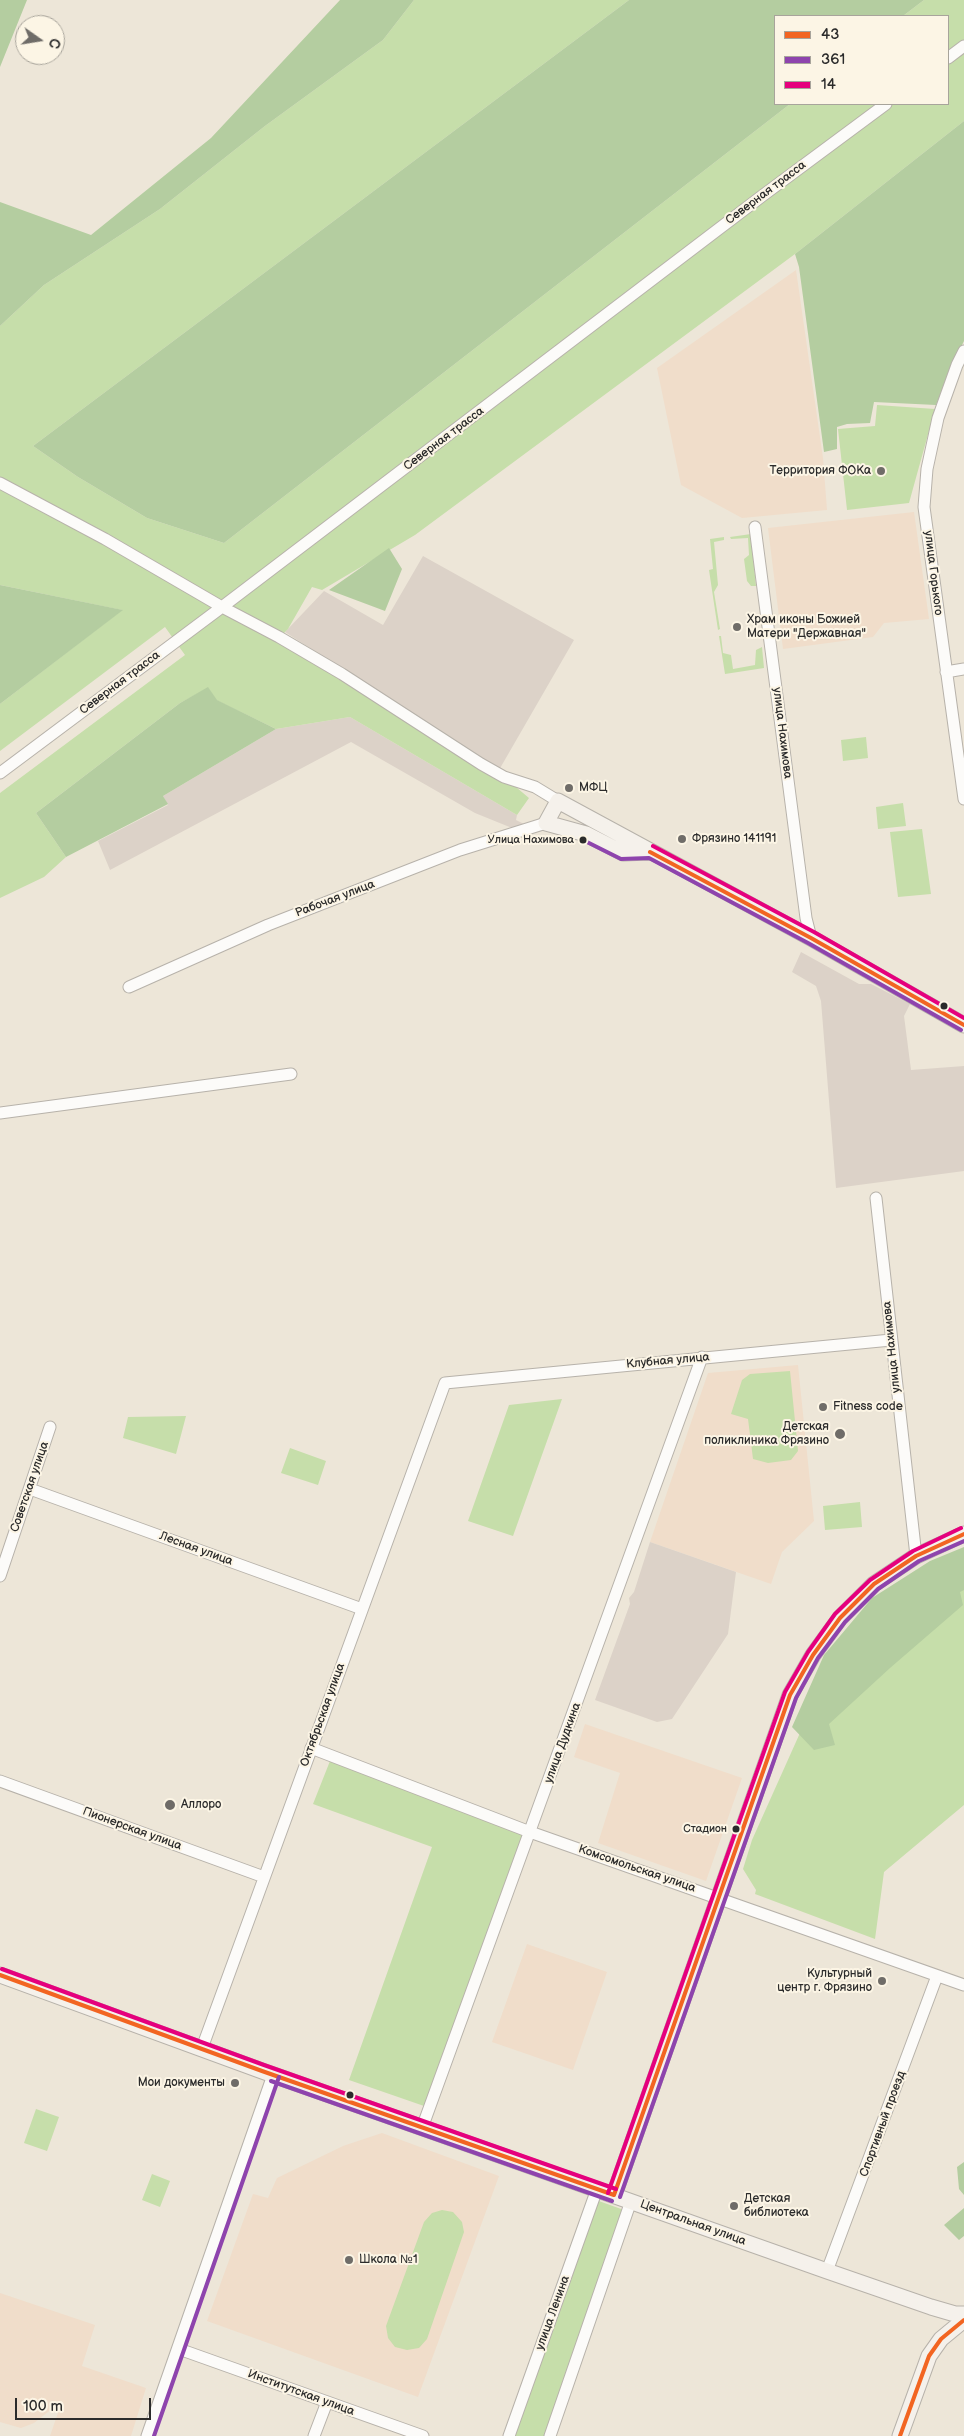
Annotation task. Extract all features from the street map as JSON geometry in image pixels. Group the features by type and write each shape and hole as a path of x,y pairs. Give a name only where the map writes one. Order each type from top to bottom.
{"street":[{"path":"949,57 964,46"},
{"name":"Северная трасса","path":"0,773 222,608 756,200 885,105"},
{"name":"улица Горького","path":"964,351 957,364 938,418 928,469 924,507 964,799"},
{"path":"0,482 104,539 222,608 279,637 342,674 504,777 535,787 650,852 811,938 964,1025"},
{"name":"улица Нахимова","path":"755,527 807,927 811,938"},
{"path":"946,672 964,669"},
{"path":"558,801 546,823 586,834 623,853 650,852"},
{"name":"Рабочая улица","path":"129,987 268,925 460,850 546,823"},
{"path":"0,1113 291,1074"},
{"name":"улица Нахимова","path":"876,1198 916,1556"},
{"name":"Клубная улица","path":"445,1383 892,1340"},
{"name":"улица Дудкина","path":"422,2128 702,1357"},
{"name":"Октябрьская улица","path":"202,2048 445,1383"},
{"name":"Советская улица","path":"0,1576 50,1427"},
{"name":"Лесная улица","path":"30,1489 362,1609"},
{"path":"614,2195 765,1760 794,1687 813,1655 840,1618 874,1584 916,1556 964,1534"},
{"name":"Комсомольская улица","path":"311,1748 530,1832 964,1985"},
{"name":"Пионерская улица","path":"0,1781 264,1877"},
{"name":"Центральная улица","path":"0,1975 273,2075 827,2271 954,2314 964,2314"},
{"name":"Спортивный проезд","path":"827,2271 938,1976"},
{"path":"147,2436 179,2349 273,2075"},
{"name":"улица Ленина","path":"509,2436 597,2189"},
{"path":"550,2436 631,2201"},
{"path":"900,2436 920,2376 929,2356 940,2339 944,2324 943,2317 935,2308"},
{"path":"940,2339 964,2320"},
{"name":"Институтская улица","path":"179,2349 423,2436"},
{"path":"314,2436 327,2402"}],"shaded area":[{"path":"796,270 823,458 827,510 742,518 681,485 657,368"},
{"path":"914,512 929,619 884,623 873,637 783,649 768,528"},
{"path":"423,556 574,640 499,770 285,632 324,591 383,625"},
{"path":"350,717 517,815 516,820 524,824 512,828 475,813 351,742 110,870 98,841 168,805 163,796 276,729"},
{"path":"801,952 859,984 871,984 910,1004 904,1016 911,1070 964,1066 964,1171 836,1188 821,1001 816,986 792,972"},
{"path":"798,1365 814,1521 782,1552 771,1584 650,1542 708,1373"},
{"path":"650,1542 736,1572 728,1634 672,1719 657,1722 595,1700"},
{"path":"585,1724 742,1778 706,1881 598,1843 620,1773 574,1757"},
{"path":"527,1944 607,1972 573,2070 492,2042"},
{"name":"Школа №1","path":"382,2133 499,2176 418,2397 207,2321 253,2194 268,2198 277,2178 343,2146"},
{"path":"0,2293 95,2325 82,2366 146,2388 131,2436 50,2436 62,2401 34,2423 21,2428 0,2422"}],"green space":[{"path":"0,0 27,0 21,15 15,15 15,30 0,67"},
{"path":"340,0 414,0 383,40 265,126 160,209 44,285 0,326 0,202 91,235 211,138"},
{"path":"414,0 629,0 33,446 78,477 147,518 224,543 789,105 949,105 949,15 904,15 924,0 964,0 964,121 795,254 415,535 322,590 312,587 288,629 280,637 504,777 529,798 517,815 350,717 276,729 216,700 208,688 180,703 36,813 66,857 44,877 0,898 0,793 185,655 165,627 0,751 0,704 122,610 0,585 0,326 44,285 160,209 265,126 383,40"},
{"path":"629,0 924,0 904,15 774,15 774,105 789,105 224,543 147,518 78,477 33,446"},
{"path":"964,121 964,341 936,405 874,402 870,423 847,424 837,427 837,449 824,452 799,267 795,254"},
{"name":"Территория ФОКа","path":"877,405 935,409 909,503 847,510 838,429 875,426"},
{"path":"751,534 756,586 751,586 747,581 744,559 749,555 748,538 731,539 730,537"},
{"path":"724,537 724,540 714,542 718,585 714,592 720,629 718,630 709,570 713,569 710,539"},
{"path":"389,548 402,569 385,611 329,590"},
{"path":"0,585 123,610 0,704"},
{"path":"719,636 721,636 723,653 731,655 733,669 755,665 756,650 762,647 764,668 725,674"},
{"path":"208,687 217,700 276,729 163,796 168,804 66,857 36,813 180,703"},
{"path":"866,737 868,758 843,761 841,740"},
{"path":"903,803 906,826 878,829 876,807"},
{"path":"922,829 931,894 898,897 890,832"},
{"path":"790,1371 798,1451 791,1460 768,1463 753,1459 748,1419 731,1414 742,1380 750,1374"},
{"path":"562,1399 513,1536 468,1521 509,1405"},
{"path":"186,1416 176,1454 123,1438 128,1417"},
{"path":"290,1448 326,1461 318,1485 281,1473"},
{"path":"860,1502 862,1527 825,1530 823,1506"},
{"path":"964,1547 964,1590 960,1592 963,1605 829,1724 835,1745 814,1750 792,1727 824,1655 872,1598 930,1561"},
{"path":"964,1562 964,1805 884,1872 875,1939 755,1894 756,1890 743,1869 752,1840 830,1666"},
{"path":"330,1761 524,1834 424,2106 349,2080 432,1847 313,1804"},
{"path":"36,2109 59,2117 47,2151 24,2143"},
{"path":"964,2162 964,2195 959,2189 957,2167"},
{"path":"152,2174 170,2181 160,2207 142,2200"},
{"path":"596,2200 624,2210 544,2436 514,2436"},
{"path":"964,2208 964,2236 959,2240 944,2225"},
{"path":"442,2210 453,2212 462,2222 464,2232 427,2339 419,2348 407,2350 395,2347 388,2338 386,2326 424,2222 432,2213"}],"transit line":[{"name":"361","path":"583,840 621,859 649,858 808,943 961,1030"},
{"name":"14","path":"653,846 814,932 964,1018"},
{"name":"43","path":"650,852 811,938 964,1025"},
{"name":"14","path":"608,2193 785,1692 808,1652 835,1614 870,1580 913,1551 961,1528"},
{"name":"43","path":"614,2195 790,1695 813,1655 840,1618 874,1584 916,1556 964,1534"},
{"name":"361","path":"620,2197 796,1698 818,1658 845,1622 878,1589 919,1561 964,1541"},
{"name":"14","path":"2,1969 264,2065 616,2189"},
{"name":"43","path":"0,1975 262,2071 614,2195"},
{"name":"361","path":"154,2436 279,2077"},
{"name":"361","path":"271,2081 612,2201"},
{"name":"43","path":"900,2436 929,2356 941,2339 964,2320"}],"place":[{"name":"Территория ФОКа","path":"881,471"},
{"name":"Храм иконы Божией Матери \"Державная\"","path":"737,627"},
{"name":"МФЦ","path":"569,788"},
{"name":"Фрязино 141191","path":"682,839"},
{"name":"Улица Нахимова","path":"583,840"},
{"name":"Fitness code","path":"823,1407"},
{"name":"Детская поликлиника Фрязино","path":"840,1434"},
{"name":"Аллоро","path":"170,1805"},
{"name":"Стадион","path":"736,1829"},
{"name":"Культурный центр г. Фрязино","path":"882,1981"},
{"name":"Мои документы","path":"235,2083"},
{"name":"Детская библиотека","path":"734,2206"},
{"name":"Школа №1","path":"349,2260"}]}
